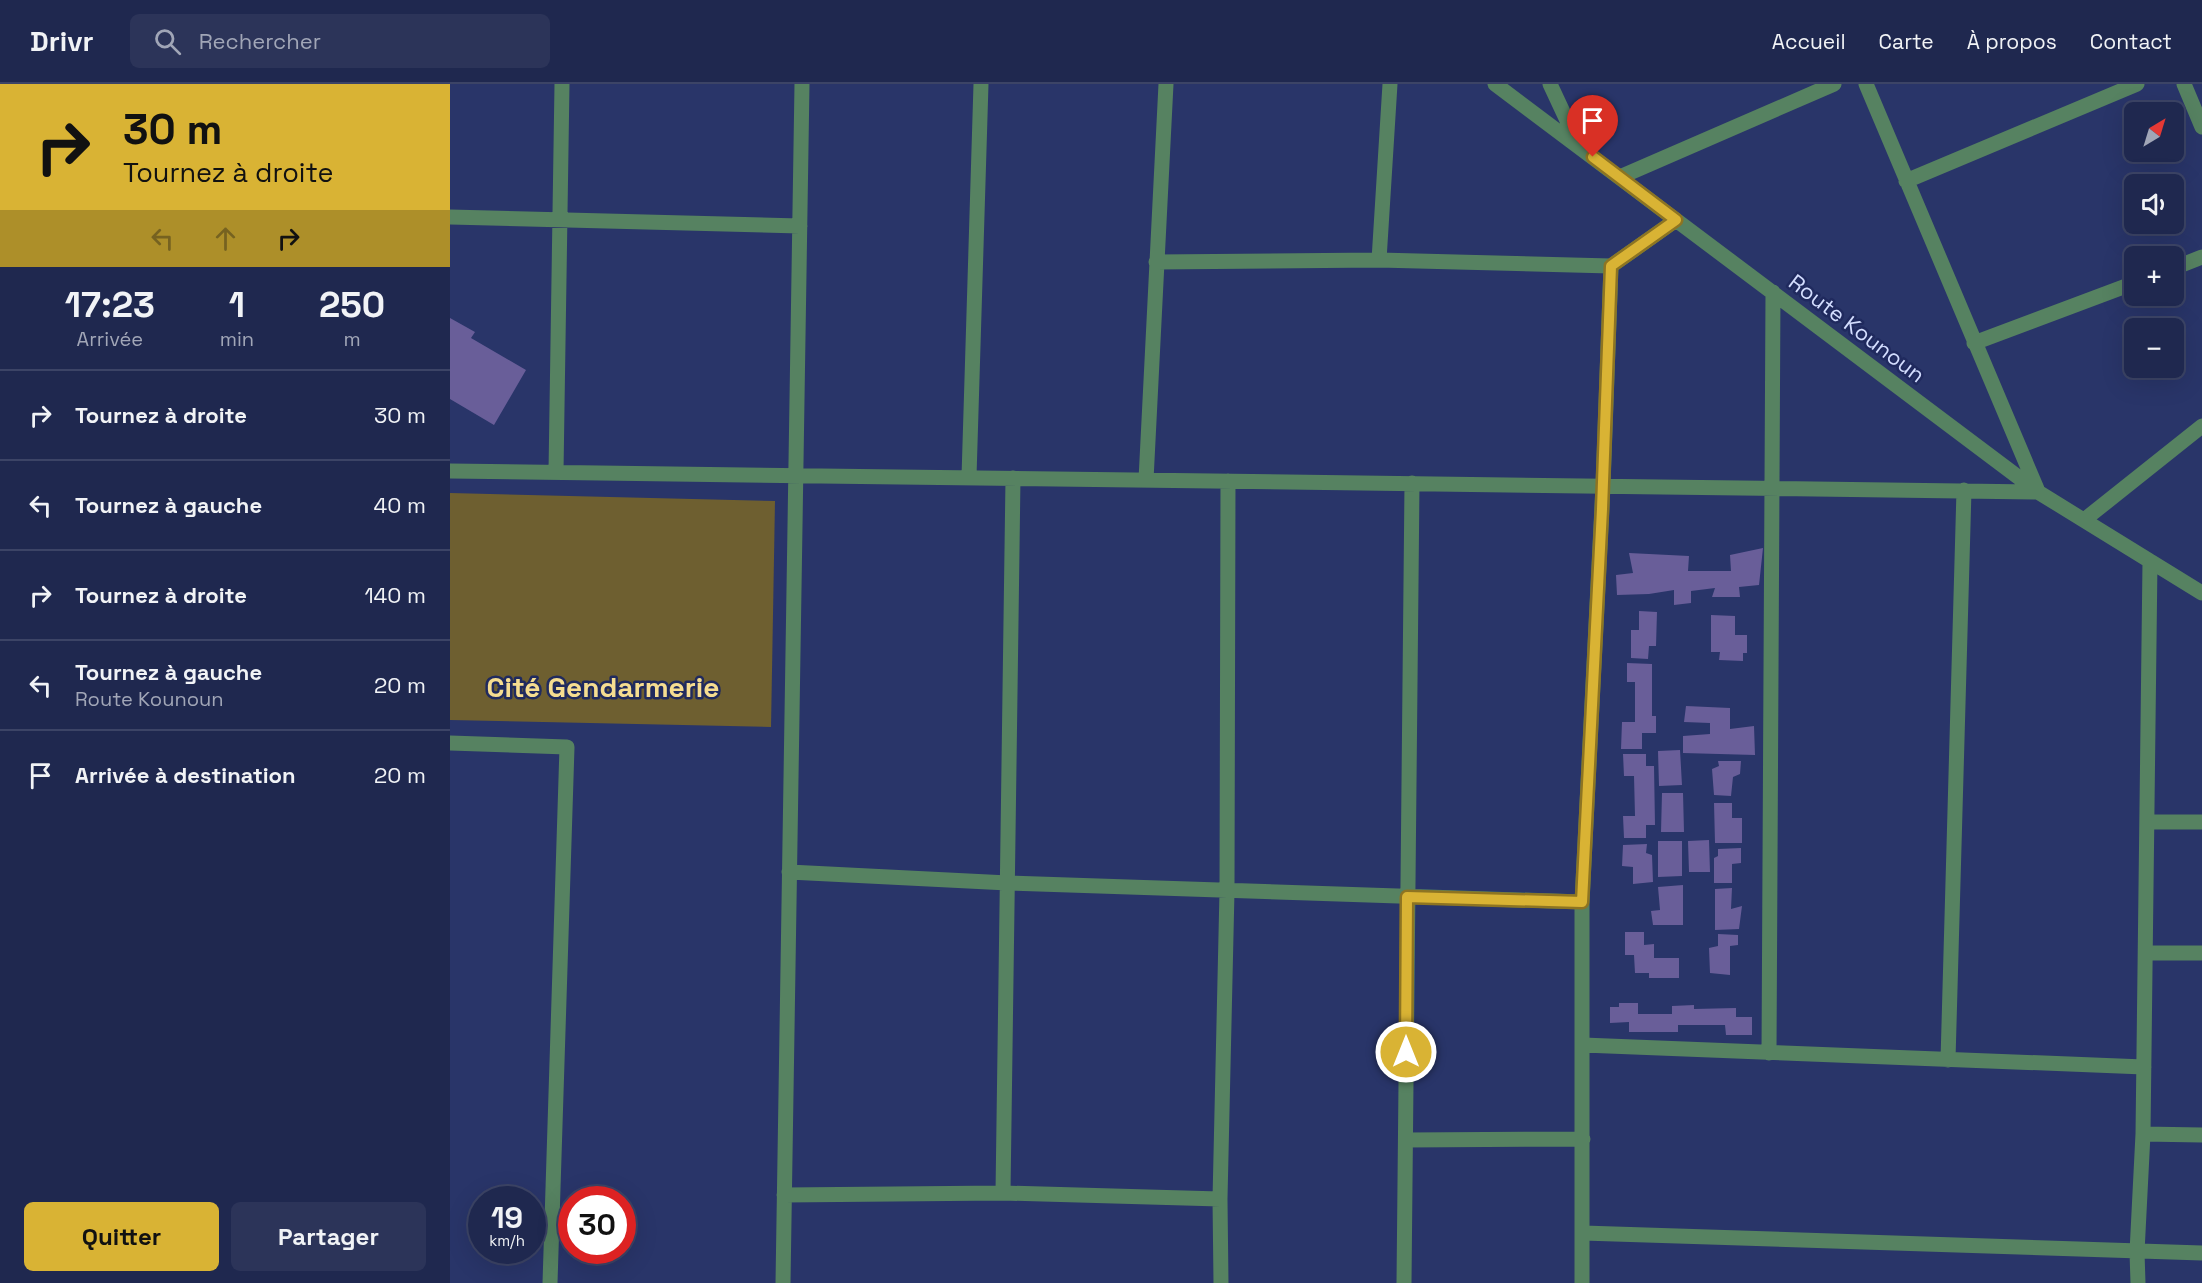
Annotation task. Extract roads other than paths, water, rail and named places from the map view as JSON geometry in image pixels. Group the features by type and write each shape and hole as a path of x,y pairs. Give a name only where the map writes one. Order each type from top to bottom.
{"street":[{"path":"556,472 562,84"},
{"path":"783,1283 802,84"},
{"path":"969,477 981,84"},
{"path":"1146,480 1166,84"},
{"path":"1379,260 1389,84"},
{"name":"Route Kounoun","path":"1496,84 2038,492 2202,593"},
{"path":"1550,84 1579,147"},
{"path":"1620,177 1834,84"},
{"path":"450,471 2038,492 1866,84"},
{"path":"1906,181 2137,84"},
{"path":"2184,84 2202,127"},
{"path":"450,217 800,226"},
{"path":"1156,262 1379,260 1611,266 1676,220"},
{"path":"2184,264 2202,257"},
{"path":"1582,1283 1582,902 1603,486 1611,266"},
{"path":"1974,343 2124,287"},
{"path":"1769,1053 1773,292"},
{"path":"2084,520 2202,426"},
{"path":"1003,1193 1013,478"},
{"path":"1221,1283 1220,1199 1227,891 1228,481"},
{"path":"1404,1283 1412,483"},
{"path":"1948,1060 1964,490"},
{"path":"2138,1283 2137,1252 2143,1134 2150,561"},
{"path":"450,743 567,747 550,1283"},
{"path":"2148,822 2202,822"},
{"path":"789,872 1008,883 1582,902"},
{"path":"2146,953 2202,953"},
{"path":"1583,1046 2144,1067"},
{"path":"2143,1134 2202,1135"},
{"path":"1406,1140 1583,1139"},
{"path":"784,1195 1003,1193 1220,1199"},
{"path":"1583,1233 2202,1253"}],"district":[{"name":"Cité Gendarmerie","path":"603,687"}]}
